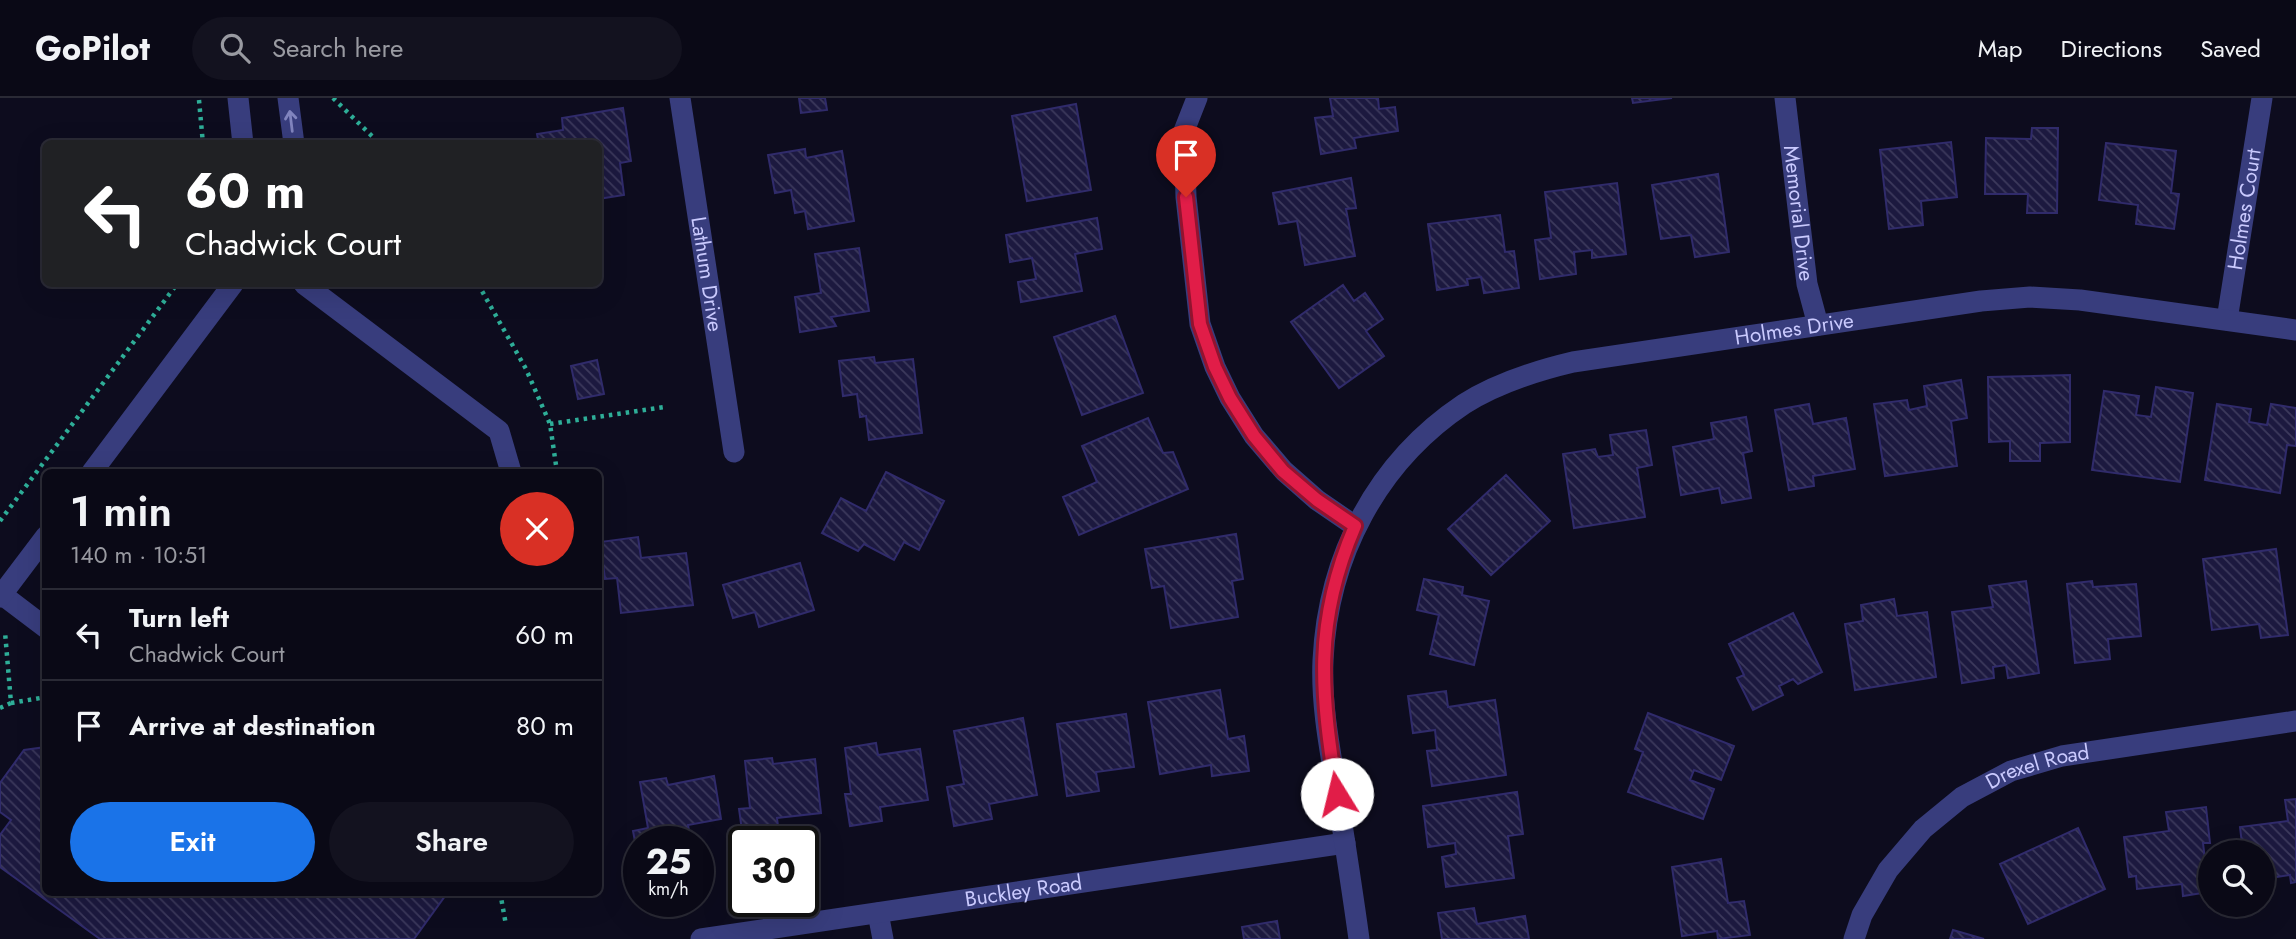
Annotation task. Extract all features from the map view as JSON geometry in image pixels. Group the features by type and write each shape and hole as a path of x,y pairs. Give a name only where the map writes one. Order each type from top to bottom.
{"street":[{"path":"238,98 243,140"},
{"path":"288,98 293,140"},
{"name":"Lathum Drive","path":"680,98 734,452"},
{"path":"1197,98 1184,131 1186,197 1200,324 1215,367 1230,398 1254,436 1283,471 1317,500 1355,526"},
{"name":"Memorial Drive","path":"1785,98 1807,284 1818,325"},
{"name":"Holmes Court","path":"2228,320 2262,98"},
{"path":"94,469 231,287"},
{"path":"308,287 499,430 508,469"},
{"name":"Holmes Drive","path":"1359,939 1326,722 1323,662 1332,589 1342,555 1355,526 1385,478 1421,437 1465,404 1538,370 1573,362 1981,301 2030,297 2080,300 2296,330"},
{"path":"42,541 1,595 42,625"},
{"name":"Drexel Road","path":"1854,939 1862,915 1888,870 1923,829 1962,797 2011,771 2062,756 2296,720"},
{"name":"Buckley Road","path":"701,939 1345,843"},
{"path":"878,913 883,939"}],"path":[{"path":"333,98 376,140"},
{"path":"199,100 203,140"},
{"path":"0,521 175,287"},
{"path":"480,287 526,369 550,424 557,469"},
{"path":"550,424 665,407"},
{"path":"5,632 11,703"},
{"path":"0,708 11,703 42,698"},
{"path":"501,896 506,925"}],"building":[{"path":"799,98 825,98 827,110 801,113"},
{"path":"1330,98 1378,98 1379,109 1395,107 1398,131 1354,138 1356,148 1321,154 1315,118 1333,116"},
{"path":"1632,98 1672,98 1633,103"},
{"path":"1076,104 1091,190 1027,201 1012,116"},
{"path":"623,108 631,161 620,163 624,195 602,198 602,140 538,140 537,134 563,130 562,118"},
{"path":"2032,128 2058,128 2057,213 2027,213 2028,194 1985,194 1986,138 2031,139"},
{"path":"1951,142 1957,197 1921,201 1923,225 1889,229 1880,150"},
{"path":"2106,143 2176,151 2171,193 2179,194 2174,229 2136,224 2138,205 2099,200"},
{"path":"805,149 806,158 842,151 854,221 808,229 805,211 795,213 791,190 775,193 768,155"},
{"path":"1718,174 1729,252 1695,257 1691,235 1661,239 1652,185"},
{"path":"1351,178 1356,208 1346,209 1355,256 1305,265 1297,221 1279,224 1273,193"},
{"path":"1617,183 1626,254 1592,258 1592,250 1574,252 1576,274 1540,279 1535,240 1551,238 1545,192"},
{"path":"1500,215 1505,252 1514,251 1519,288 1484,293 1481,277 1467,279 1468,285 1437,290 1428,224"},
{"path":"1097,218 1102,249 1075,254 1082,291 1021,302 1018,282 1036,279 1032,258 1010,262 1006,235"},
{"path":"859,248 869,311 831,317 836,326 800,332 795,297 821,293 815,254"},
{"path":"1343,285 1354,301 1365,293 1383,319 1366,331 1384,356 1339,388 1291,322"},
{"path":"1115,316 1143,393 1082,415 1054,337"},
{"path":"874,357 875,363 913,359 922,433 869,440 866,416 860,417 857,394 843,396 839,361"},
{"path":"597,360 604,394 578,399 571,366"},
{"path":"2070,375 2070,442 2040,443 2040,461 2010,461 2010,441 1989,442 1988,377"},
{"path":"1961,380 1967,418 1951,421 1957,466 1885,476 1874,404 1907,400 1909,410 1927,406 1924,386"},
{"path":"2156,387 2193,393 2180,482 2092,470 2104,391 2139,396 2136,415 2151,417"},
{"path":"1809,404 1813,424 1846,418 1855,469 1813,476 1814,486 1789,490 1775,410"},
{"path":"2217,404 2251,409 2249,422 2267,425 2271,404 2296,408 2296,446 2287,445 2280,493 2205,480"},
{"path":"1746,417 1752,451 1743,453 1751,498 1722,503 1719,488 1681,495 1673,447 1714,439 1711,423"},
{"path":"1148,418 1163,453 1173,452 1188,489 1079,535 1063,497 1097,482 1082,446"},
{"path":"1646,430 1652,465 1637,468 1645,517 1574,528 1563,454 1595,449 1598,457 1613,455 1610,435"},
{"path":"886,472 944,501 919,550 904,542 894,560 864,544 858,551 822,533 841,498 866,511"},
{"path":"1506,475 1550,521 1491,575 1448,529"},
{"path":"1236,534 1243,579 1232,581 1238,617 1171,628 1164,586 1152,588 1145,549"},
{"path":"638,537 641,558 686,553 693,605 621,613 617,578 605,579 602,542"},
{"path":"2276,549 2288,635 2261,638 2259,624 2212,630 2203,559"},
{"path":"800,563 814,610 759,627 755,612 733,618 723,585"},
{"path":"1424,579 1463,587 1462,595 1489,601 1474,665 1430,654 1439,615 1417,610"},
{"path":"2026,581 2039,673 2008,678 2006,665 1993,667 1994,678 1962,683 1952,612 1993,607 1989,586"},
{"path":"2092,581 2093,587 2136,584 2141,636 2108,639 2110,659 2075,663 2067,584"},
{"path":"1894,599 1897,616 1927,612 1936,677 1855,690 1845,624 1863,621 1861,605"},
{"path":"1793,613 1822,672 1798,684 1793,679 1779,686 1783,695 1753,710 1737,678 1744,675 1729,644"},
{"path":"1220,690 1228,739 1244,736 1249,771 1212,776 1211,765 1160,774 1148,702"},
{"path":"1446,691 1448,707 1495,700 1506,775 1432,786 1427,751 1437,750 1435,730 1413,733 1408,696"},
{"path":"1648,713 1734,746 1721,780 1694,770 1690,780 1714,789 1703,819 1628,792 1643,752 1635,749"},
{"path":"1126,714 1134,767 1096,772 1099,791 1067,796 1057,724"},
{"path":"1023,718 1037,795 989,804 992,819 954,826 947,787 964,784 954,731"},
{"path":"876,743 878,755 920,749 928,800 880,807 882,821 850,826 845,794 851,794 845,748"},
{"path":"42,748 42,896 445,896 414,939 100,939 0,867 0,835 11,820 0,812 0,783 24,750"},
{"path":"772,758 773,764 815,759 821,813 777,818 778,826 741,826 739,809 750,808 745,761"},
{"path":"714,776 721,819 688,826 648,826 640,782 666,778 668,785"},
{"path":"1517,792 1523,834 1508,836 1514,878 1446,887 1442,857 1456,854 1455,843 1428,847 1423,806"},
{"path":"2296,799 2296,882 2291,883 2290,875 2275,877 2275,840 2242,840 2240,827 2288,821 2285,800"},
{"path":"2206,807 2210,840 2198,840 2198,894 2183,896 2182,884 2137,889 2136,876 2129,877 2124,837 2169,831 2166,812"},
{"path":"2078,828 2105,889 2028,924 2000,864"},
{"path":"1721,859 1728,903 1744,901 1750,935 1718,939 1717,931 1682,936 1672,867"},
{"path":"1474,908 1477,924 1525,916 1529,939 1442,939 1438,913"},
{"path":"1277,921 1280,939 1244,939 1242,927"},
{"path":"1953,930 1984,939 1950,939"}],"route":[{"path":"1186,197 1200,324 1215,367 1230,398 1254,436 1283,471 1317,500 1355,526 1342,555 1332,589 1323,662 1326,722 1337,794"}]}
